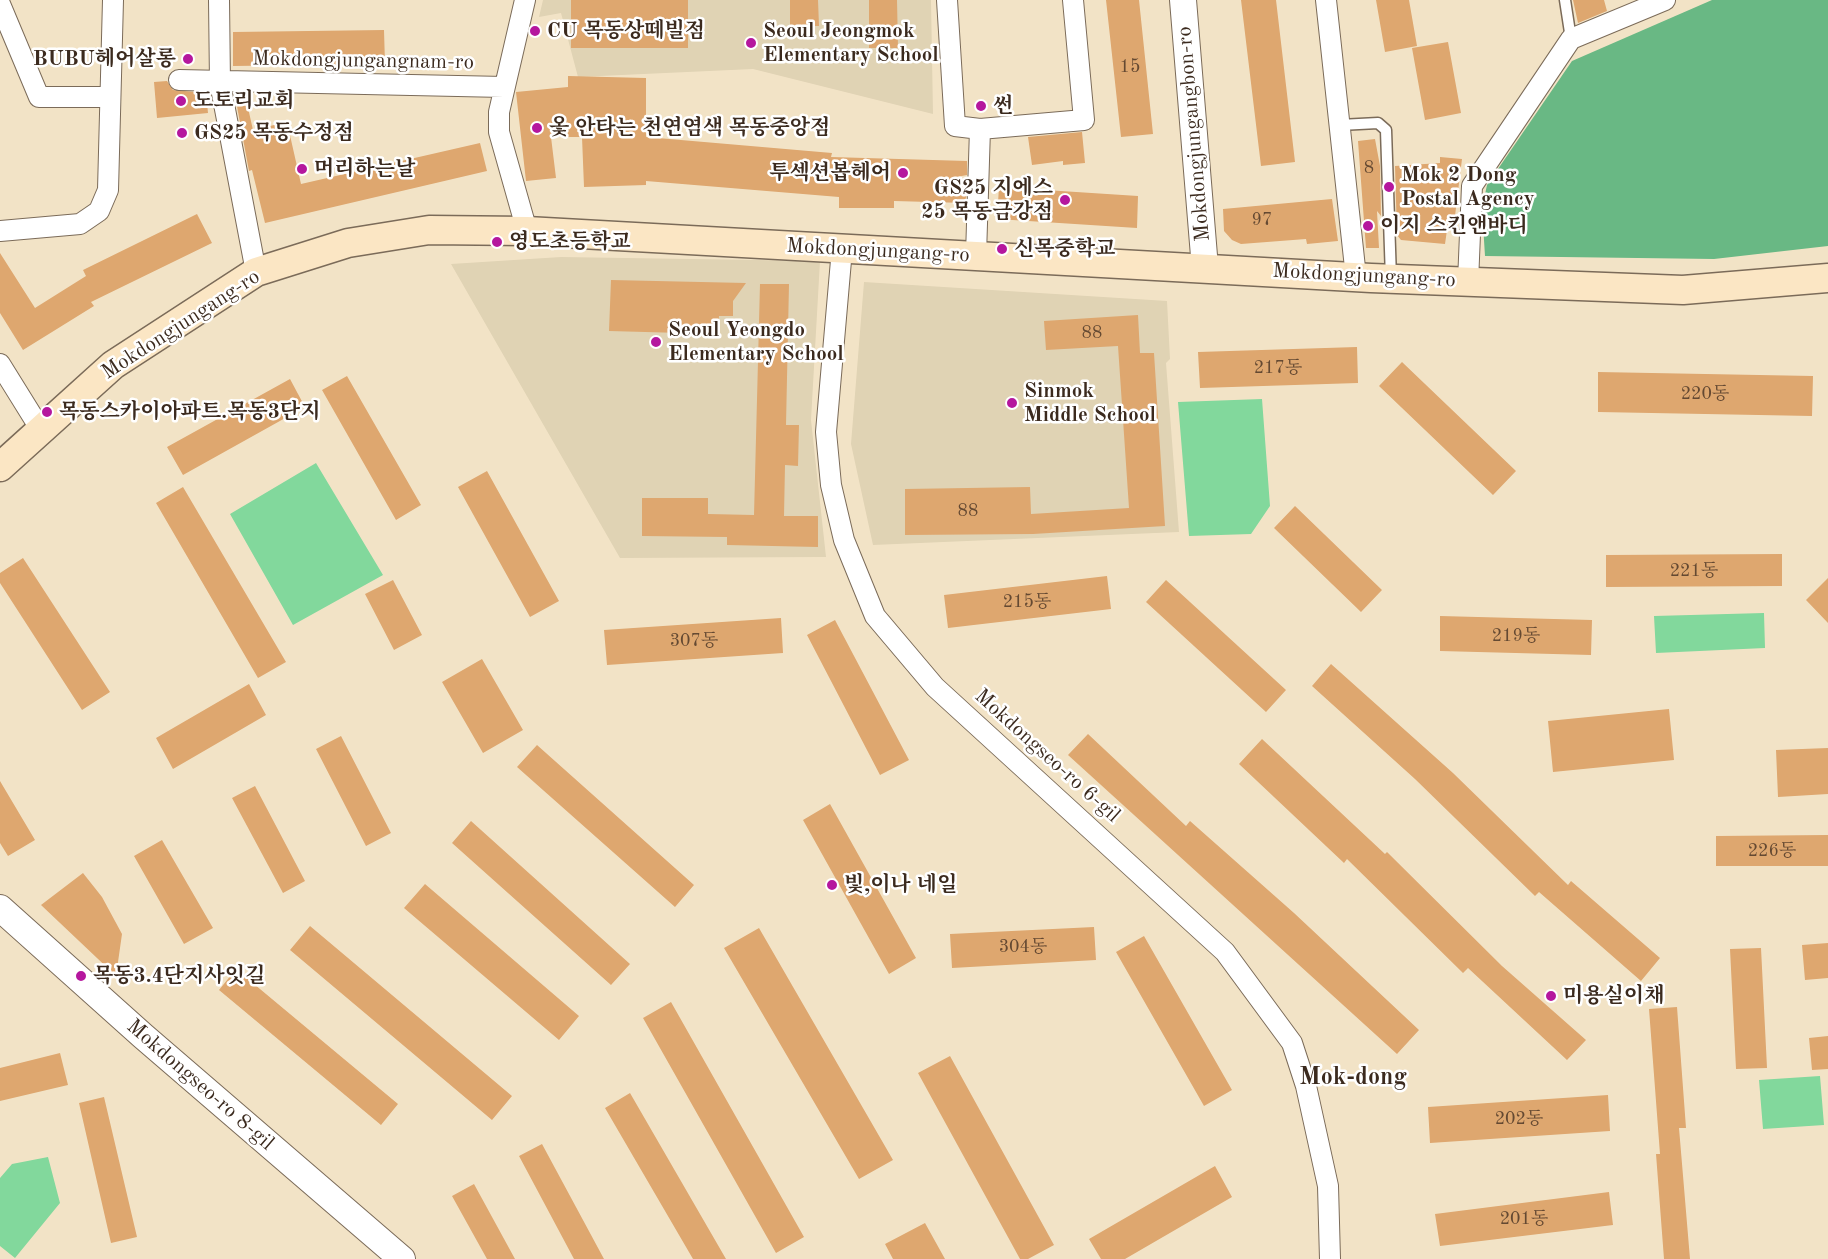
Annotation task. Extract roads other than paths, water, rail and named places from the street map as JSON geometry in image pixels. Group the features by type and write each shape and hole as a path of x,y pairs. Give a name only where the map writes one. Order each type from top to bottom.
{"main road":[{"name":"Mokdongjungang-ro","path":"0,467 113,365 256,272 348,243 429,230 527,231 1390,279 1683,290 1828,278"}],"street":[{"path":"0,231 80,224 99,211 108,190 114,0"},
{"path":"219,0 220,83 256,272"},
{"path":"525,0 498,112 499,132 527,231"},
{"path":"947,0 955,126 980,129 1084,120 1072,0"},
{"name":"Mokdongjungangbon-ro","path":"1184,0 1205,268"},
{"path":"1326,0 1356,277"},
{"path":"1468,282 1472,186 1572,39 1662,0"},
{"path":"0,4 39,97 111,97"},
{"name":"Mokdongjungangnam-ro","path":"178,81 504,87"},
{"path":"976,255 980,129"},
{"name":"Mokdongseo-ro 6-gil","path":"842,249 826,432 831,485 844,540 875,616 934,687 1225,951 1292,1043 1306,1086 1328,1186 1330,1259"},
{"path":"0,364 41,430"},
{"name":"Mokdongseo-ro 8-gil","path":"0,908 143,1036 402,1259"}],"lane":[{"path":"1564,0 1572,39"},
{"path":"1340,125 1378,123 1386,130 1390,279"}],"place":[{"name":"CU 목동상떼빌점","path":"535,31"},
{"name":"Seoul Jeongmok Elementary School","path":"751,43"},
{"name":"BUBU헤어살롱","path":"188,59"},
{"name":"도토리교회","path":"181,101"},
{"name":"썬","path":"981,106"},
{"name":"옻 안타는 천연염색 목동중앙점","path":"537,128"},
{"name":"GS25 목동수정점","path":"182,133"},
{"name":"머리하는날","path":"302,169"},
{"name":"투섹션봅헤어","path":"903,173"},
{"name":"Mok 2 Dong Postal Agency","path":"1389,187"},
{"name":"GS25 지에스 25 목동금강점","path":"1065,200"},
{"name":"이지 스킨앤바디","path":"1368,226"},
{"name":"영도초등학교","path":"497,242"},
{"name":"신목중학교","path":"1002,249"},
{"name":"Seoul Yeongdo Elementary School","path":"656,342"},
{"name":"Sinmok Middle School","path":"1012,403"},
{"name":"목동스카이아파트.목동3단지","path":"47,412"},
{"name":"빛,이나 네일","path":"832,885"},
{"name":"목동3.4단지사잇길","path":"81,976"},
{"name":"미용실이채","path":"1551,996"}],"district":[{"name":"Mok-dong","path":"1353,1078"}]}
